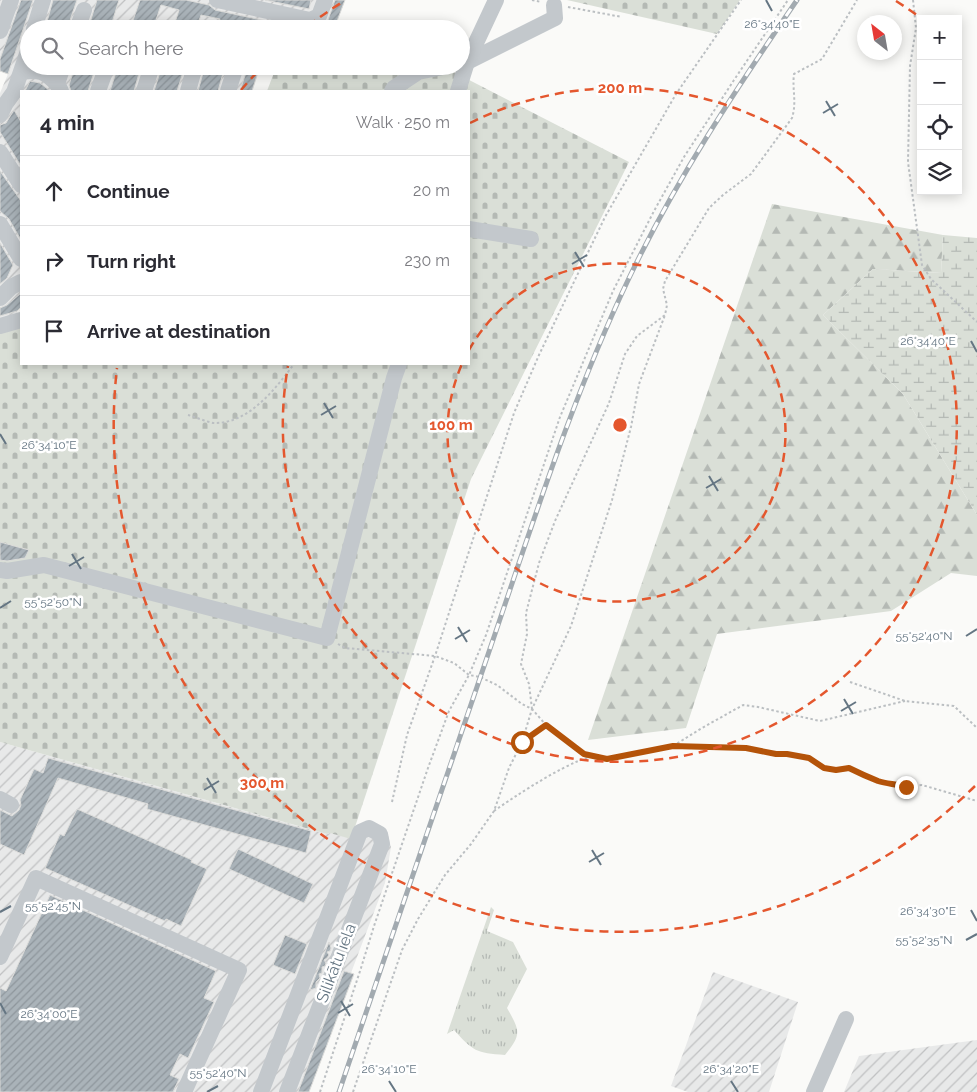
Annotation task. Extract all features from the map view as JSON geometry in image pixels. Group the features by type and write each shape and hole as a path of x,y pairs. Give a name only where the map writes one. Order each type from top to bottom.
{"lane":[{"path":"0,31 11,0"},
{"path":"37,20 43,0"},
{"path":"217,0 310,20 319,16 325,0"},
{"path":"470,51 496,0"},
{"path":"470,60 555,18 554,5"},
{"path":"80,20 84,10"},
{"path":"0,115 6,103 18,98 22,75"},
{"path":"48,75 59,88"},
{"path":"59,88 61,75"},
{"path":"98,90 104,75"},
{"path":"144,90 149,75"},
{"path":"188,90 192,75"},
{"path":"228,90 233,75"},
{"path":"393,90 414,75"},
{"path":"458,90 461,75"},
{"path":"0,152 20,183"},
{"path":"0,224 20,257"},
{"path":"470,229 531,239"},
{"path":"0,298 11,287 20,282"},
{"path":"0,326 20,320"},
{"path":"0,570 7,571 44,565 327,638 399,365"},
{"name":"Silikātu iela","path":"261,1092 360,832 369,828 380,834 382,844 287,1092"},
{"path":"0,957 36,878 239,970 184,1092"},
{"path":"814,1092 846,1019"}],"path":[{"path":"532,0 622,17"},
{"path":"392,802 407,735 435,656 514,413 538,355 605,217 676,94 741,0"},
{"path":"320,1092 428,768 449,711 469,675 486,635 560,417 613,291 684,157 788,0"},
{"path":"353,1092 406,942 445,875 471,844 494,811 509,768 522,742 532,709 571,626 612,500 632,427 639,384 665,316 667,305 663,288 665,281 709,208 751,174 792,118 796,98 792,85 794,74 822,59 857,0"},
{"path":"913,0 916,28 910,66 908,162 922,265 931,280 977,322"},
{"path":"532,709 529,684 521,664 527,634 526,613 540,563 562,504 609,403 625,354 637,336 665,316"},
{"path":"188,415 214,423 233,420 254,408 275,390 293,365"},
{"path":"327,638 345,648 435,656 454,663 469,675 480,677 497,685 522,704 532,709 546,725 584,754 593,757"},
{"path":"850,682 905,700 954,706 977,728"},
{"path":"673,746 743,705 820,721 905,700"},
{"path":"522,742 546,725"},
{"path":"494,811 538,781 577,762 593,757 599,756 607,759 673,746 746,748 776,754 787,754 809,758 824,768 836,770 849,768 880,782 906,787 922,784 977,801"}],"shaded area":[{"path":"0,0 345,0 337,20 20,20 20,75 257,75 252,90 20,90 20,308 17,310 18,318 0,321 0,93 8,74 0,71"},
{"path":"0,742 327,834 351,838 387,832 391,847 385,883 306,1092 0,1092"},
{"path":"713,972 798,1002 769,1092 688,1092 671,1086"},
{"path":"977,1040 977,1092 844,1092 859,1056"}],"green space":[{"path":"567,0 740,0 717,34"},
{"path":"273,75 460,75 629,162 471,479 351,839 330,833 327,834 0,742 0,330 20,325 20,365 470,365 470,90 267,90"},
{"path":"772,204 943,235 941,273 873,269 823,315 903,394 977,515 977,576 951,573 891,611 717,634 686,728 588,740"},
{"path":"943,235 977,238 977,515 903,394 823,315 873,269 941,273"},
{"path":"491,907 494,910 487,931 513,942 527,969 507,1008 517,1027 517,1037 505,1055 476,1050 454,1030 447,1034"}],"building":[{"path":"21,0 33,0 26,20 20,20 20,38 8,74 0,71 0,59"},
{"path":"53,0 77,0 70,20 47,20"},
{"path":"97,0 119,0 113,20 91,20"},
{"path":"140,0 186,0 209,5 215,10 261,20 220,20 201,15 199,20 176,20 179,10 161,5 156,20 133,20"},
{"path":"265,0 311,0 309,9"},
{"path":"335,0 345,0 337,20 328,20"},
{"path":"72,75 93,75 88,90 71,90 69,85"},
{"path":"115,75 138,75 134,90 110,90"},
{"path":"159,75 182,75 177,90 154,90"},
{"path":"202,75 222,75 218,90 198,90"},
{"path":"245,75 257,75 252,90 240,90"},
{"path":"30,81 40,83 49,90 26,90"},
{"path":"14,110 20,120 20,164 0,132 0,125 6,123"},
{"path":"0,171 20,200 20,238 9,219 0,211"},
{"path":"0,243 13,265 7,278 0,284"},
{"path":"20,294 20,308 17,311 0,316 0,308 7,305"},
{"path":"0,542 29,550 25,558 7,561 0,560"},
{"path":"48,758 311,831 306,853 147,809 148,804 58,778 24,855 0,844 0,810 12,816 19,810 20,800 34,769 43,773"},
{"path":"77,809 192,860 191,862 207,869 181,926 166,919 165,921 45,868 60,834 64,836"},
{"path":"238,849 313,884 304,903 229,869"},
{"path":"50,895 216,971 204,998 214,1002 188,1058 180,1054 170,1075 179,1079 173,1092 0,1092 0,988 6,991"},
{"path":"285,935 307,944 295,974 273,965"},
{"path":"329,942 331,948 327,952 329,955 324,960 325,966 322,967 322,973 319,974 320,978 316,982 316,988 310,990"},
{"path":"344,971 354,974 309,1092 298,1092"}],"railway":[{"path":"339,1092 541,498 591,363 630,276 667,204 708,135 797,0"}],"route":[{"path":"522,742 546,725 584,754 607,759 673,746 746,748 809,758 824,768 836,770 849,768 880,782 906,787"}]}
